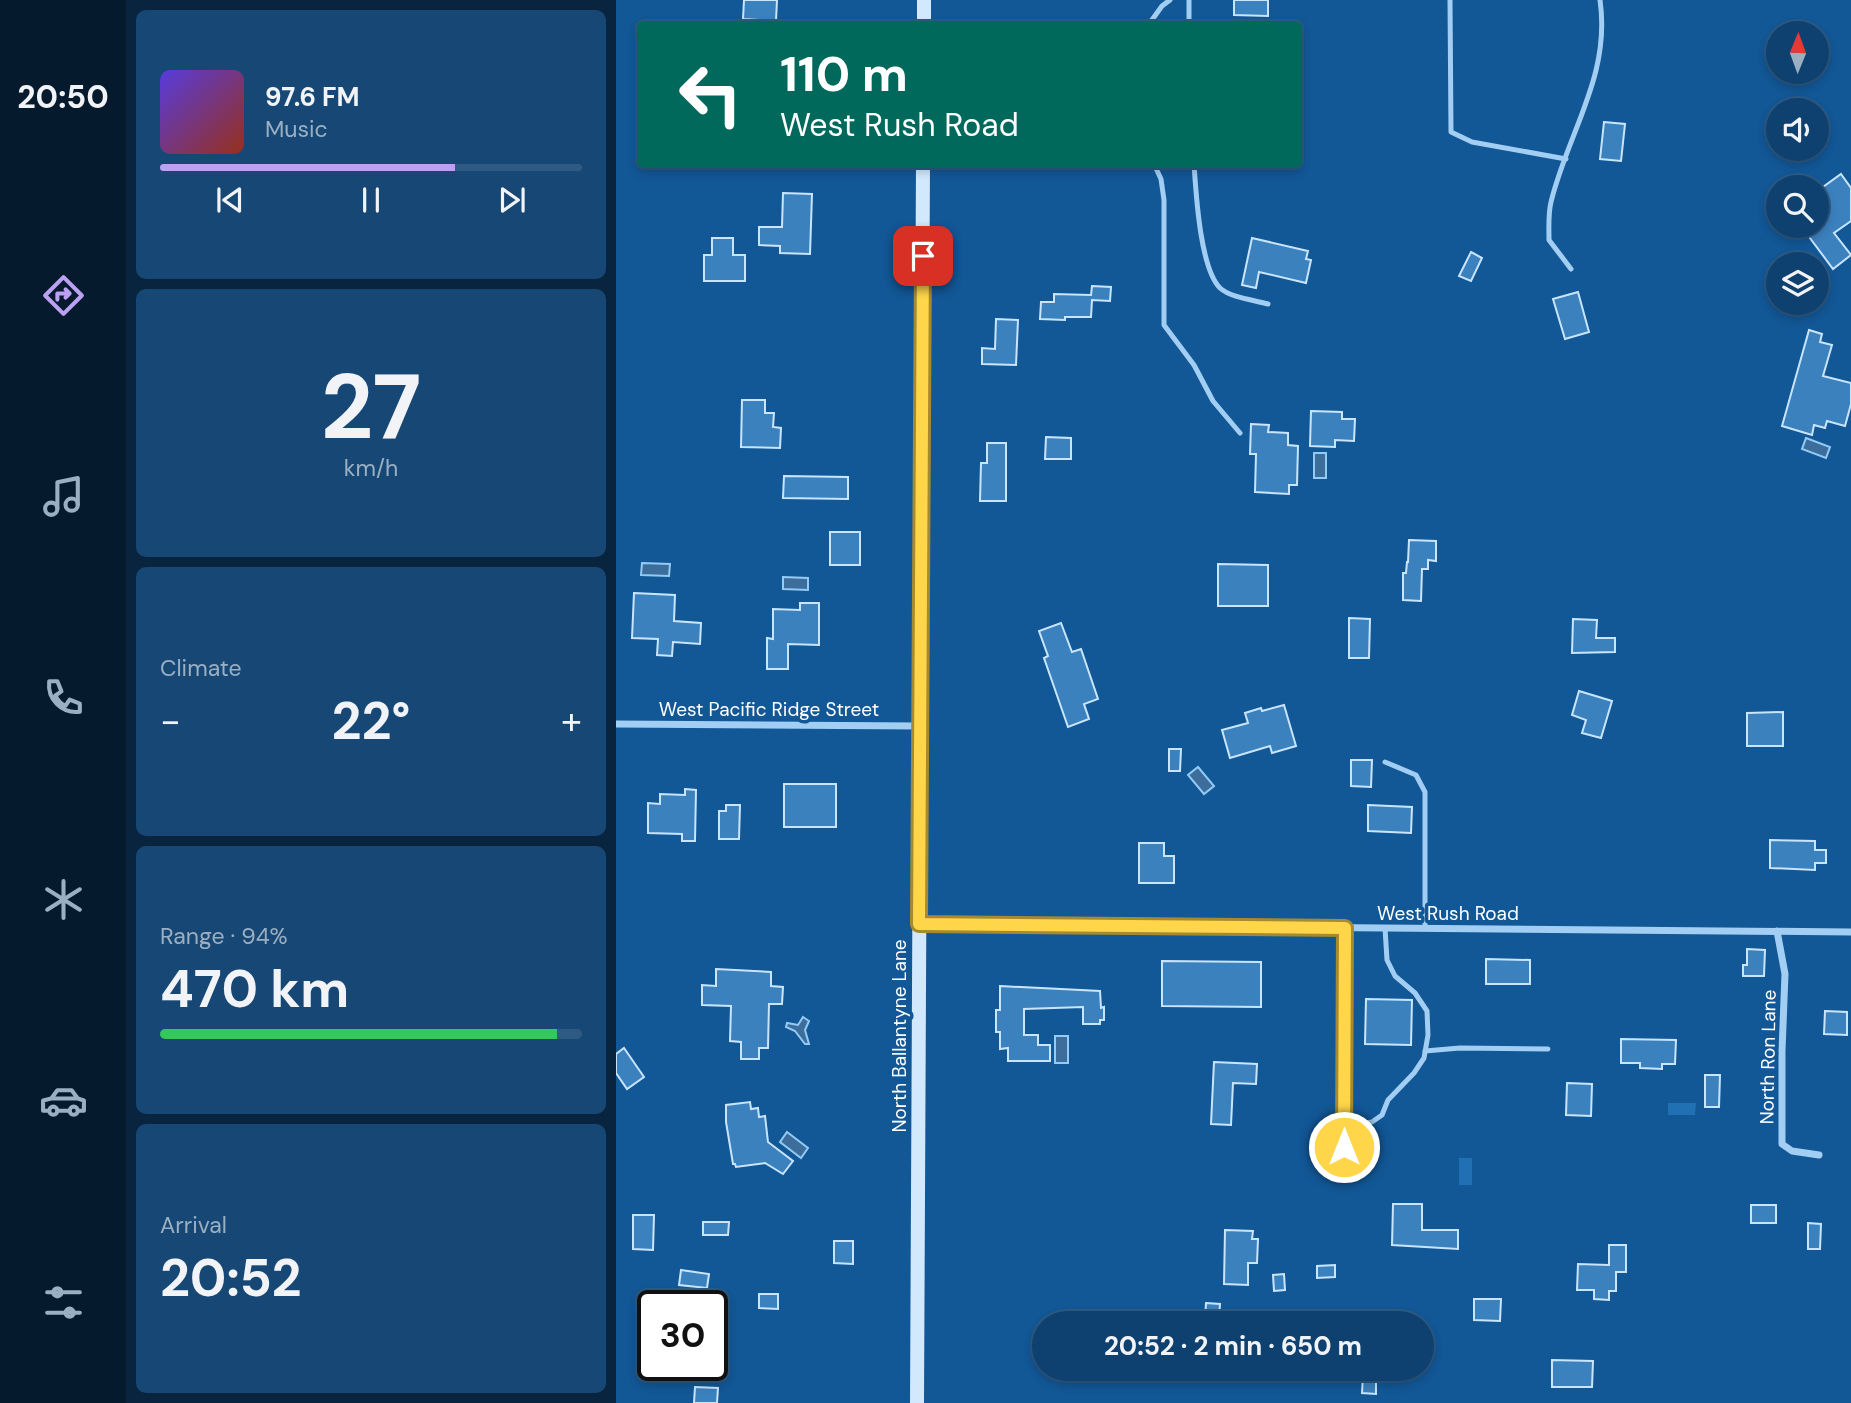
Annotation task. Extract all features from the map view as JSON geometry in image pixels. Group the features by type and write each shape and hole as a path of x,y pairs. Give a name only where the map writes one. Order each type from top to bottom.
{"street":[{"path":"924,0 924,21"},
{"name":"North Ballantyne Lane","path":"917,1403 923,168"},
{"name":"West Pacific Ridge Street","path":"616,724 921,726"},
{"name":"West Rush Road","path":"919,924 1851,932"},
{"path":"1344,1147 1345,928"},
{"name":"North Ron Lane","path":"1777,931 1785,974 1782,1144 1792,1151 1819,1156"}],"lane":[{"path":"1151,21 1162,6 1171,0"},
{"path":"1189,0 1189,21"},
{"path":"1450,0 1451,132 1472,142 1566,159"},
{"path":"1571,269 1549,240 1550,204 1590,96 1601,51 1600,0"},
{"path":"1156,168 1161,178 1164,200 1164,325 1194,365 1213,401 1240,433"},
{"path":"1194,168 1197,211 1206,261 1220,288 1268,304"},
{"path":"1385,762 1416,775 1425,792 1425,928"},
{"path":"1344,1126 1372,1122 1382,1115 1388,1100 1414,1073 1424,1058 1428,1035 1427,1011 1415,993 1395,976 1387,960 1385,928"},
{"path":"1425,1051 1460,1048 1548,1049"}],"shaded area":[{"path":"1806,438 1830,447 1826,458 1802,449"},
{"path":"1314,453 1326,453 1326,478 1314,478"},
{"path":"642,563 670,564 669,576 641,575"},
{"path":"783,577 808,578 808,590 783,589"},
{"path":"1198,767 1214,786 1204,794 1188,775"},
{"path":"803,1017 809,1021 805,1030 809,1044 805,1044 795,1031 786,1027 787,1023 798,1025"},
{"path":"1055,1036 1068,1036 1068,1063 1055,1063"},
{"path":"1668,1103 1696,1103 1695,1115 1668,1115"},
{"path":"787,1132 808,1148 801,1158 780,1142"},
{"path":"1459,1158 1472,1158 1472,1185 1459,1185"}],"building":[{"path":"744,0 777,0 776,21 743,19"},
{"path":"1234,0 1268,0 1268,16 1234,15"},
{"path":"1604,122 1625,124 1621,161 1600,159"},
{"path":"1841,174 1851,188 1851,221 1834,233 1851,255 1833,269 1829,264 1829,252 1820,252 1810,238 1829,238 1829,183"},
{"path":"783,193 812,194 810,254 780,253 780,246 759,245 759,227 782,227"},
{"path":"712,238 733,238 733,255 745,255 745,281 704,281 704,255 712,255"},
{"path":"1252,238 1308,251 1306,259 1311,260 1306,283 1259,272 1256,288 1242,285"},
{"path":"1471,252 1482,258 1471,281 1459,276"},
{"path":"1092,286 1111,287 1110,301 1092,300 1091,317 1040,319 1041,302 1054,302 1054,294 1091,295"},
{"path":"1578,292 1589,332 1565,339 1553,299"},
{"path":"996,319 1018,320 1016,365 982,364 982,348 995,349"},
{"path":"1809,330 1822,334 1820,342 1832,345 1823,376 1851,383 1851,404 1845,426 1827,421 1825,428 1814,425 1812,435 1782,426"},
{"path":"742,400 765,400 765,413 774,413 773,427 781,428 780,448 741,447"},
{"path":"1311,411 1342,412 1342,419 1355,419 1354,441 1335,440 1335,447 1310,446"},
{"path":"1251,424 1269,425 1268,432 1288,433 1288,445 1298,446 1297,485 1289,485 1289,494 1255,492 1256,454 1250,454"},
{"path":"1046,437 1071,438 1071,459 1045,459"},
{"path":"987,443 1006,443 1006,501 980,501 981,463 987,463"},
{"path":"784,476 848,477 848,499 783,498"},
{"path":"830,532 860,532 860,565 830,565"},
{"path":"1409,540 1436,541 1436,561 1428,560 1428,569 1422,569 1421,601 1403,600 1403,573 1406,573 1408,562"},
{"path":"1218,564 1268,565 1268,606 1218,606"},
{"path":"634,593 675,595 674,621 701,623 700,644 673,642 672,656 657,655 658,639 632,638"},
{"path":"800,603 819,603 819,645 788,644 788,669 767,669 767,638 773,639 773,609 800,610"},
{"path":"1349,618 1370,619 1369,658 1349,658"},
{"path":"1573,619 1597,620 1596,638 1615,638 1615,652 1572,653"},
{"path":"1061,623 1072,652 1081,649 1098,699 1084,704 1089,719 1068,727 1044,658 1048,656 1039,631"},
{"path":"1579,691 1612,701 1601,738 1582,733 1586,720 1572,715"},
{"path":"1284,705 1296,746 1272,753 1270,746 1230,758 1222,730 1248,723 1245,713"},
{"path":"1783,712 1783,746 1747,746 1747,713"},
{"path":"1169,749 1181,749 1180,771 1169,771"},
{"path":"1351,760 1372,760 1371,787 1351,786"},
{"path":"784,784 836,784 836,827 784,827"},
{"path":"685,789 696,790 695,841 682,841 682,834 648,833 648,803 660,804 660,794 685,795"},
{"path":"726,805 740,805 739,839 719,839 719,811 726,811"},
{"path":"1368,805 1412,807 1411,833 1368,831"},
{"path":"1770,840 1815,841 1815,850 1826,850 1826,863 1815,863 1815,870 1770,868"},
{"path":"1139,843 1164,843 1164,856 1174,856 1174,883 1139,883"},
{"path":"1747,949 1765,950 1764,976 1743,976 1743,965 1747,965"},
{"path":"1486,959 1530,960 1530,984 1486,984"},
{"path":"1162,961 1261,962 1261,1007 1162,1006"},
{"path":"716,969 771,972 771,986 783,987 782,1004 769,1004 768,1048 759,1048 759,1059 741,1059 741,1042 730,1041 731,1006 702,1005 702,985 716,986"},
{"path":"1000,986 1100,991 1104,1020 1100,1020 1100,1024 1083,1024 1083,1007 1024,1009 1024,1035 1038,1035 1038,1045 1050,1045 1050,1061 1008,1061 1008,1048 1000,1049 1000,1032 996,1032"},
{"path":"1366,999 1412,1000 1411,1045 1365,1044"},
{"path":"1825,1011 1847,1012 1847,1035 1824,1034"},
{"path":"1621,1039 1676,1040 1675,1064 1662,1064 1662,1069 1640,1068 1640,1063 1621,1063"},
{"path":"624,1048 644,1077 627,1089 616,1073 616,1054"},
{"path":"1214,1062 1257,1064 1256,1084 1233,1083 1231,1125 1211,1124"},
{"path":"1705,1075 1720,1075 1719,1107 1705,1107"},
{"path":"1567,1083 1592,1084 1591,1116 1566,1115"},
{"path":"750,1102 751,1109 758,1108 759,1117 765,1116 768,1142 793,1161 783,1174 765,1163 736,1167 733,1164 726,1105"},
{"path":"1393,1204 1422,1204 1422,1230 1458,1230 1458,1249 1392,1245"},
{"path":"1751,1205 1776,1205 1776,1223 1751,1223"},
{"path":"633,1215 654,1215 653,1250 633,1249"},
{"path":"703,1222 729,1222 728,1235 703,1235"},
{"path":"1808,1223 1821,1224 1820,1249 1808,1249"},
{"path":"1225,1230 1253,1231 1252,1239 1258,1239 1257,1263 1248,1263 1248,1285 1224,1284"},
{"path":"834,1241 853,1241 853,1264 834,1263"},
{"path":"1609,1245 1626,1245 1626,1272 1616,1272 1616,1291 1609,1291 1609,1300 1594,1299 1594,1290 1577,1290 1578,1264 1609,1265"},
{"path":"1335,1265 1335,1277 1317,1278 1317,1266"},
{"path":"681,1270 709,1274 707,1288 679,1285"},
{"path":"1284,1274 1285,1290 1274,1291 1273,1275"},
{"path":"759,1294 778,1294 778,1309 759,1308"},
{"path":"1474,1299 1501,1299 1500,1321 1474,1320"},
{"path":"1206,1303 1220,1304 1220,1311 1206,1311"},
{"path":"1552,1360 1593,1361 1592,1387 1552,1387"},
{"path":"1363,1381 1376,1381 1376,1394 1362,1393"},
{"path":"695,1387 718,1388 717,1403 694,1403"}],"route":[{"path":"923,256 919,924 1345,928 1344,1147"}]}
